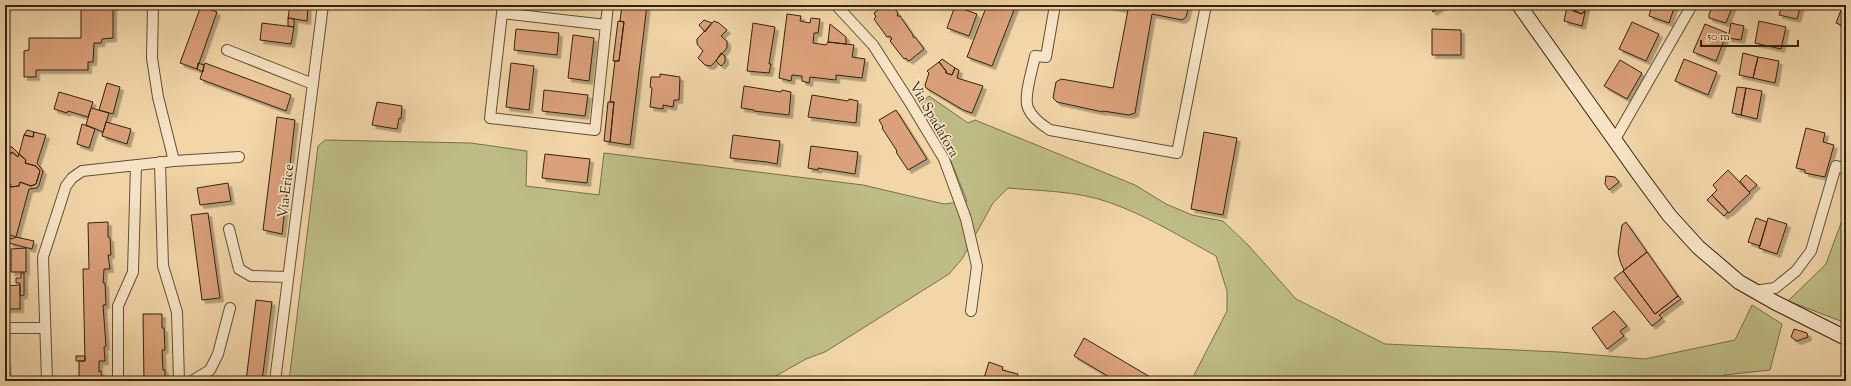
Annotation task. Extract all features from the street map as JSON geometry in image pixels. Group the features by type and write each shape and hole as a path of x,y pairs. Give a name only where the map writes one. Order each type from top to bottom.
{"main road":[{"path":"1518,5 1614,141 1669,215 1698,247 1739,282 1846,338"}],"street":[{"path":"153,5 152,58 158,97 174,161"},
{"name":"Via Erice","path":"275,381 323,5"},
{"path":"606,25 502,9 490,118 594,130 606,25 608,5"},
{"name":"Via Spadafora","path":"836,5 873,45 910,101 944,158 966,219 977,266 971,311"},
{"path":"1055,5 1046,57 1035,56 1026,98 1028,108 1038,122 1050,130 1177,152 1206,5"},
{"path":"1614,141 1692,5"},
{"path":"227,50 313,84"},
{"path":"47,381 43,257 66,186 72,178 82,171 160,162 239,157"},
{"path":"160,162 163,266 177,312 179,381"},
{"path":"118,381 118,306 133,272 136,165"},
{"path":"1756,291 1775,288 1796,271 1811,251 1836,166 1846,169"},
{"path":"229,229 239,269 251,276 288,277"},
{"path":"192,381 210,370 218,354 230,308"},
{"path":"5,328 45,328"}],"shaded area":[{"path":"929,96 968,123 975,120 1135,185 1166,204 1192,215 1223,221 1249,246 1296,299 1385,344 1559,352 1645,359 1735,340 1752,305 1782,324 1770,370 1724,375 1725,381 1191,381 1227,311 1227,291 1216,256 1150,220 1122,207 1096,198 1046,191 1008,188 993,203 962,259 949,274 825,352 806,359 767,381 289,381 318,146 325,140 471,143 527,151 526,186 599,195 604,153 863,185 944,204 967,201 934,119 921,103"},
{"path":"1845,212 1846,323 1788,301 1826,264"}],"building":[{"path":"81,5 113,5 113,38 102,39 101,43 94,43 93,62 88,62 88,70 36,70 36,77 24,77 24,51 29,50 29,38 81,38"},
{"path":"290,5 308,5 307,21 288,18"},
{"path":"622,5 647,5 630,145 610,142 614,102 610,102 615,61 619,61 624,22 620,21"},
{"path":"885,5 891,5 898,13 897,16 900,16 913,37 916,38 924,49 909,61 906,58 904,59 890,41 892,39 890,36 887,37 874,19 876,17 874,13"},
{"path":"987,5 1016,5 992,66 967,57"},
{"path":"1102,5 1189,5 1186,17 1182,20 1152,14 1135,113 1129,115 1103,112 1057,102 1053,98 1056,82 1061,79 1113,88 1128,10"},
{"path":"1429,5 1444,5 1433,12"},
{"path":"1564,5 1587,5 1585,12 1582,14 1573,11 1573,9 1564,7"},
{"path":"1652,5 1675,5 1669,23 1649,16"},
{"path":"1714,5 1733,5 1726,23 1709,18 1709,14"},
{"path":"1782,5 1801,5 1797,19 1779,15"},
{"path":"1843,5 1846,5 1846,27 1836,23"},
{"path":"201,6 217,12 197,69 180,63"},
{"path":"955,6 977,14 969,36 947,28"},
{"path":"1567,7 1582,14 1585,12 1582,26 1564,21"},
{"path":"787,14 801,16 800,21 810,23 811,18 820,19 818,33 814,33 813,43 826,45 828,42 854,45 852,57 865,59 862,78 836,75 836,80 810,77 809,83 802,81 802,76 792,75 791,81 779,78"},
{"path":"288,18 294,19 294,27 288,26"},
{"path":"704,20 712,23 705,32 699,25"},
{"path":"618,21 624,22 619,61 613,61"},
{"path":"714,21 719,23 727,30 721,36 727,41 727,48 711,66 705,65 698,58 703,51 697,44 697,39"},
{"path":"1759,21 1786,27 1781,49 1755,43"},
{"path":"1632,22 1659,34 1646,61 1619,49"},
{"path":"262,23 294,27 291,44 260,40"},
{"path":"753,23 775,27 769,73 747,71"},
{"path":"1731,23 1744,26 1741,40 1728,38"},
{"path":"830,24 846,37 846,44 828,42"},
{"path":"1705,24 1727,33 1716,61 1693,52"},
{"path":"516,29 559,33 557,55 514,50"},
{"path":"1432,29 1461,30 1461,55 1432,55"},
{"path":"573,35 594,38 589,81 568,78"},
{"path":"721,53 725,56 725,62 721,66 716,61"},
{"path":"1743,53 1758,57 1753,78 1739,75"},
{"path":"1758,57 1779,61 1775,83 1753,78"},
{"path":"942,59 955,68 952,75 946,73 939,62"},
{"path":"1684,59 1717,72 1708,95 1675,81"},
{"path":"1620,60 1642,73 1627,99 1604,86"},
{"path":"939,62 946,73 952,75 955,68 959,70 957,78 983,86 972,113 963,110 926,88 925,85 929,73 927,71"},
{"path":"198,63 204,65 203,72 197,69"},
{"path":"205,63 291,95 286,111 200,79"},
{"path":"511,63 534,66 529,110 506,107"},
{"path":"660,74 680,77 679,100 674,100 673,107 663,105 663,109 650,107 652,88 650,87 651,77 660,77"},
{"path":"107,83 120,87 113,114 99,110"},
{"path":"744,86 781,92 782,90 791,92 789,115 741,108"},
{"path":"1737,87 1746,88 1741,115 1732,113"},
{"path":"1746,88 1762,91 1757,119 1741,115"},
{"path":"544,90 588,95 585,116 542,111"},
{"path":"59,92 93,102 88,117 68,111 67,113 54,109"},
{"path":"812,95 848,101 849,99 858,101 856,123 808,117"},
{"path":"377,102 402,106 401,119 399,118 397,129 372,125"},
{"path":"608,102 614,102 610,142 604,141"},
{"path":"91,108 109,113 103,132 86,125"},
{"path":"896,110 927,159 908,170 882,128 883,127 879,120"},
{"path":"277,117 295,120 282,234 263,230"},
{"path":"106,122 131,129 127,144 102,136"},
{"path":"82,124 95,129 89,148 77,144"},
{"path":"1806,128 1825,133 1823,142 1834,145 1825,177 1805,173 1805,170 1796,168"},
{"path":"27,130 34,132 33,137 24,135"},
{"path":"34,132 46,135 37,163 43,171 37,188 29,189 16,237 5,233 5,203 10,187 19,186 20,182 31,186 36,184 40,171 36,166 25,163 26,160 19,154 24,135 33,137"},
{"path":"1204,132 1237,138 1223,215 1191,209"},
{"path":"733,135 780,141 777,164 730,158"},
{"path":"5,145 12,147 19,154 18,157 12,152 11,154 5,150"},
{"path":"811,146 858,152 855,174 818,168 818,170 808,168"},
{"path":"5,150 11,154 12,152 18,157 19,154 26,160 25,163 36,166 40,171 36,184 31,186 20,182 19,186 10,187 11,184 5,185"},
{"path":"545,154 590,159 587,183 542,178"},
{"path":"1728,170 1750,193 1729,213 1712,195 1717,190 1713,185"},
{"path":"1746,175 1757,185 1749,192 1740,181"},
{"path":"1606,176 1615,177 1619,182 1609,190 1605,184"},
{"path":"228,183 231,201 200,205 197,188"},
{"path":"1712,195 1728,212 1724,216 1707,200"},
{"path":"208,213 220,298 202,300 191,215"},
{"path":"1756,218 1767,222 1760,246 1748,242"},
{"path":"1768,218 1787,224 1777,254 1759,248"},
{"path":"108,222 108,237 110,238 111,255 108,255 110,269 104,269 103,283 105,283 106,305 103,305 106,346 104,347 105,361 99,361 99,372 101,371 102,381 79,381 79,361 85,361 83,269 89,269 88,223"},
{"path":"1626,222 1647,252 1624,270 1618,252 1622,225"},
{"path":"16,237 34,241 32,249 9,243 10,238 12,239"},
{"path":"26,248 26,272 11,272 11,249"},
{"path":"1647,252 1678,296 1655,314 1623,271"},
{"path":"1623,271 1655,314 1678,296 1681,299 1659,315 1662,318 1652,326 1614,278"},
{"path":"21,273 24,273 24,295 20,296 20,283 16,283 16,278 21,278"},
{"path":"20,285 20,309 5,309 5,286"},
{"path":"256,300 272,302 262,381 246,381"},
{"path":"1614,311 1627,326 1620,331 1624,336 1607,349 1592,328"},
{"path":"143,314 162,314 165,350 162,350 165,381 144,381"},
{"path":"1794,329 1807,333 1808,337 1797,341 1791,337"},
{"path":"1084,338 1157,381 1116,381 1074,356"},
{"path":"76,356 85,356 85,361 76,361"},
{"path":"5,362 7,362 8,380 5,380"},
{"path":"989,362 1003,367 1002,370 1018,374 1016,381 983,381"}]}
